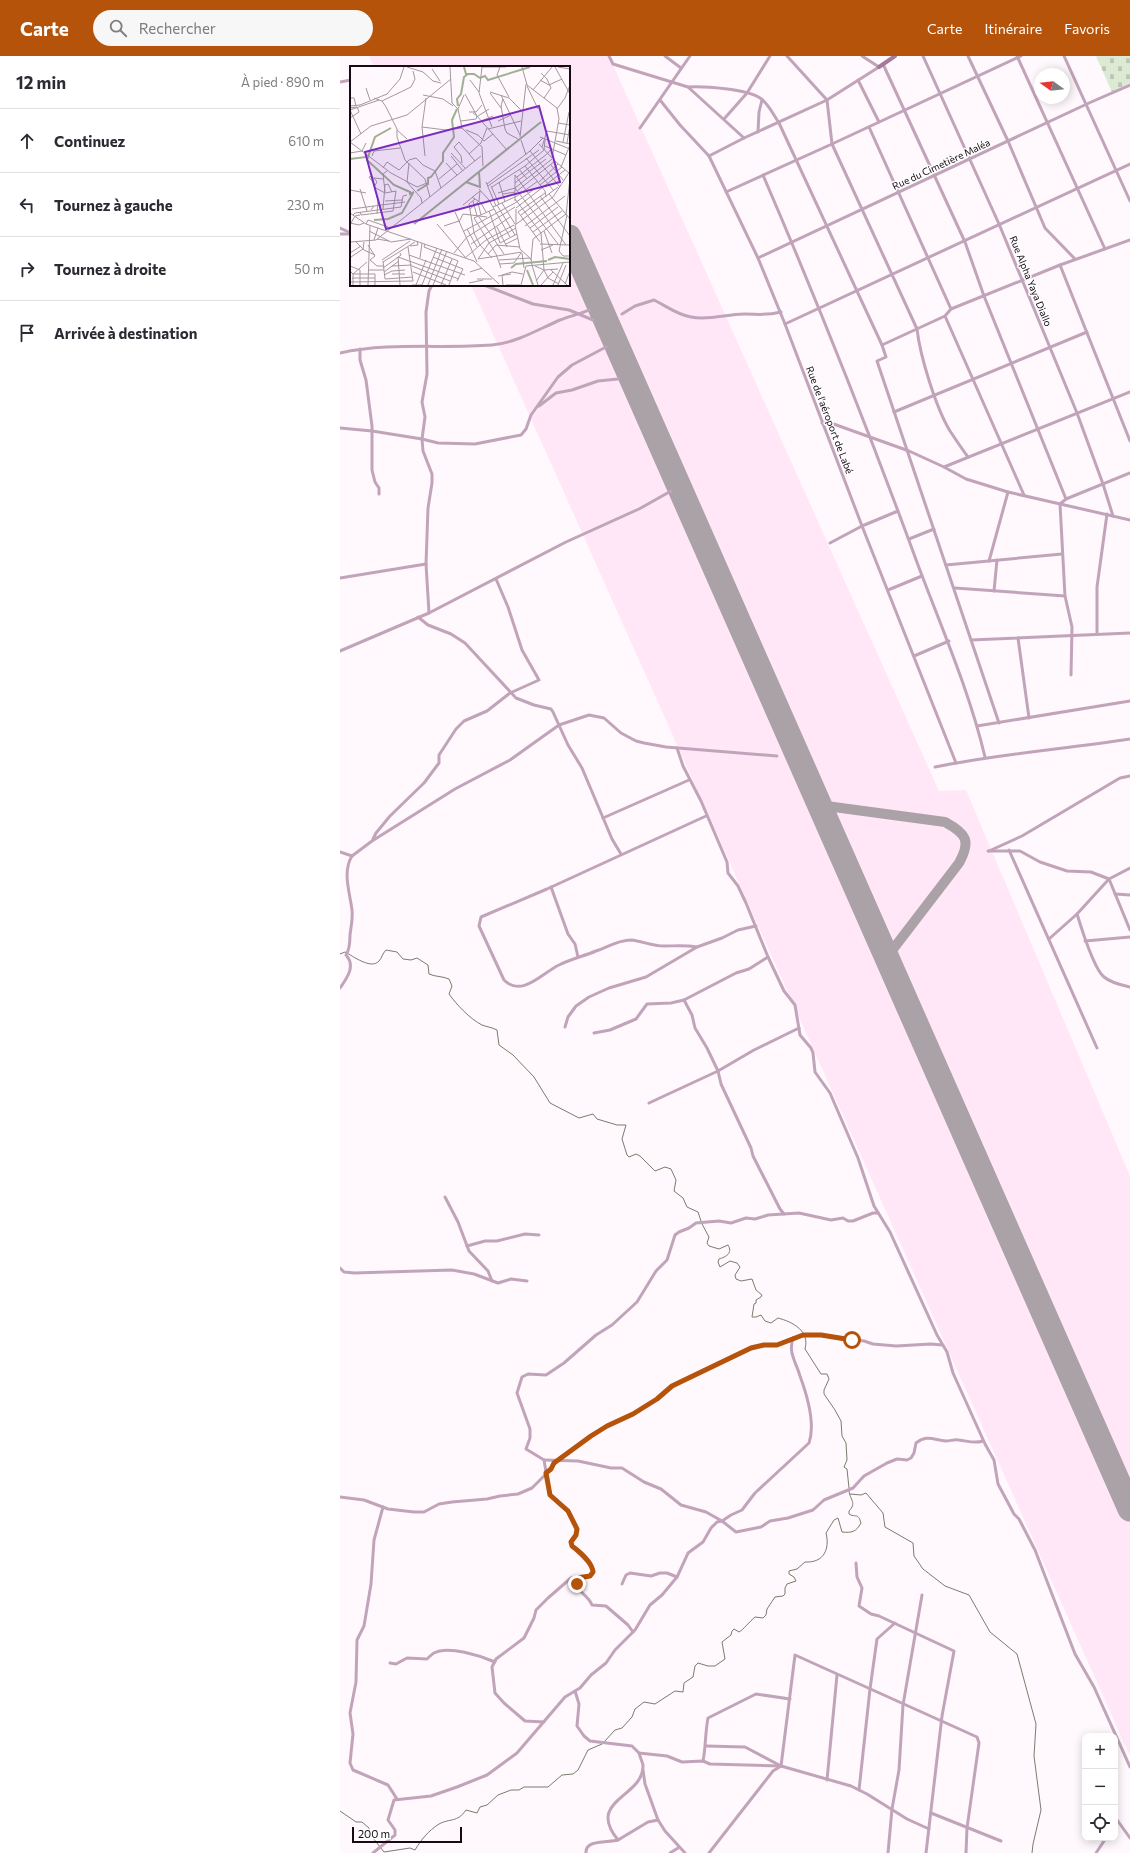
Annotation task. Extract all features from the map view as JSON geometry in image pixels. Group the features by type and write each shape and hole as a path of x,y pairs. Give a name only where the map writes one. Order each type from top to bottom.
{"street":[{"path":"609,56 613,64 688,87 712,87 747,93 762,100 779,123 882,345 886,356 877,361 909,451 999,723"},
{"path":"665,56 682,68"},
{"path":"640,128 690,56"},
{"path":"724,119 747,93 770,56"},
{"path":"787,56 827,100 832,144 917,329 919,345 935,395 949,430 968,457"},
{"path":"862,56 879,67"},
{"path":"709,156 744,138 827,100 895,56"},
{"name":"Rue Alpha Yaya Diallo","path":"923,56 999,224 1077,413 1104,484 1112,516"},
{"path":"968,56 1008,141 1044,228 1075,260"},
{"path":"726,192 869,127 1018,56 1104,249"},
{"path":"1064,56 1130,201"},
{"path":"883,64 965,242 984,296 1066,499"},
{"path":"340,82 350,80"},
{"path":"858,80 879,122"},
{"name":"Rue du Cimetière Maléa","path":"758,258 1130,85"},
{"path":"688,87 744,138"},
{"name":"Rue de l'aéroport de Labé","path":"660,100 680,125 709,156 758,258 956,763"},
{"path":"758,132 759,112 762,100"},
{"path":"869,127 951,309"},
{"path":"785,324 965,242 999,224 1130,164"},
{"path":"763,175 819,308 948,641 977,726 985,757"},
{"path":"340,228 350,233"},
{"path":"882,345 945,316 951,309 1060,265 1130,240"},
{"path":"1060,265 1130,441"},
{"path":"429,613 426,564 428,508 432,474 423,451 422,439 424,417 422,402 427,374 426,312 429,291 432,286"},
{"path":"487,286 533,304 559,308 580,314 593,320"},
{"path":"622,314 635,306 654,300 680,314 693,318 728,317 743,314 765,316 780,312"},
{"path":"340,353 360,349 427,345 493,345 530,334 561,320 589,310"},
{"path":"945,316 1024,495"},
{"path":"894,412 1087,332"},
{"path":"340,428 372,431 438,443 475,444 521,435 537,407 564,371 572,365 606,347"},
{"path":"360,349 360,360 366,380 372,431 372,470 374,482 379,488 379,494"},
{"path":"537,407 556,393 572,390 598,381 618,379"},
{"path":"944,466 1130,392"},
{"path":"822,423 828,422 909,451 944,466 966,479 1008,492 1130,520"},
{"path":"1060,504 1066,499 1130,472"},
{"path":"340,651 429,613 566,542 639,509 671,491"},
{"path":"989,561 1008,492"},
{"path":"1060,504 1065,596 1072,635 1071,676"},
{"path":"830,543 862,526 898,511"},
{"path":"1097,634 1096,587 1107,514"},
{"path":"909,539 934,529"},
{"path":"946,565 1062,554"},
{"path":"994,591 997,560"},
{"path":"340,578 426,564"},
{"path":"888,590 922,576"},
{"path":"372,841 376,832 390,816 424,783 439,763 439,755 456,729 464,721 487,711 510,693 539,680 522,650 508,607 496,579"},
{"path":"955,588 1065,596"},
{"path":"418,617 428,625 451,634 464,643 510,693 524,702 550,709 556,716 568,745 582,768 603,818 621,854"},
{"path":"971,640 1130,633"},
{"path":"1018,638 1029,718"},
{"path":"914,656 948,641"},
{"path":"977,726 1130,701"},
{"path":"340,988 348,976 351,966 351,960 347,953 353,919 347,881 348,867 352,856 372,841 455,789 510,760 560,725 589,714 596,715 604,718 621,733 636,741 677,748 777,756"},
{"path":"935,767 985,757 1071,748 1130,739"},
{"path":"677,748 689,780 701,801 706,816 727,862 728,873 738,886 784,991 795,1005 800,1035 811,1048 815,1072 830,1093 858,1158 867,1189 878,1213 890,1232 909,1276 947,1352 953,1373 994,1460 998,1484 1014,1514 1019,1519 1035,1550 1075,1654 1094,1687 1130,1767"},
{"path":"1130,776 1120,778 1022,836 988,852 1009,850 1020,851 1040,862 1067,871 1091,872 1109,879 1130,930"},
{"path":"603,818 689,780"},
{"path":"697,946 656,946 632,940 605,946 598,951 578,957 555,967 526,986 509,986 499,971 494,956 479,926 481,917 551,887 706,816"},
{"path":"1009,850 1097,1048"},
{"path":"340,852 352,856"},
{"path":"1049,939 1077,914 1109,879 1130,868"},
{"path":"551,887 568,934 575,944 578,957"},
{"path":"1115,894 1130,895"},
{"path":"1077,914 1085,941 1102,976 1111,982 1130,987"},
{"path":"565,1027 568,1016 576,1006 589,997 609,988 646,977 697,946 722,938 747,927 756,926"},
{"path":"1085,941 1130,937"},
{"path":"594,1033 610,1030 636,1019 647,1004 671,1003 684,1000 736,973 749,969 768,957"},
{"path":"684,1000 692,1015 695,1028 718,1071 721,1084 751,1148 753,1156 784,1214"},
{"path":"649,1103 718,1071 754,1050 799,1028"},
{"path":"445,1197 458,1222 469,1251 488,1271 492,1281"},
{"path":"878,1213 873,1213 848,1221 843,1218 832,1220 810,1215 768,1215 755,1219 743,1218 732,1223 719,1221 699,1224 696,1223 679,1232 675,1235 667,1260 656,1271 637,1302 564,1363 546,1375 528,1374 522,1377 517,1393 530,1429 530,1438 526,1449 544,1460 578,1461 601,1467 622,1468 644,1482 661,1490 681,1505 706,1512 722,1521 736,1532 757,1528 770,1521 788,1518 813,1510 824,1500 849,1490 864,1476 886,1463 897,1459 907,1460 911,1458 914,1453 916,1443 925,1438 932,1437 946,1441 958,1440 970,1443 984,1440"},
{"path":"467,1246 485,1241 497,1241 513,1238 516,1236 539,1235"},
{"path":"340,1268 344,1272 390,1273 415,1270 433,1272 452,1270 474,1274 498,1283 511,1279 527,1281"},
{"path":"340,1497 364,1500 383,1507 403,1511 424,1512 439,1504 518,1494 532,1488 556,1461 591,1436 607,1426 633,1414 657,1399 672,1386 751,1348 764,1345 777,1345 804,1335 821,1335 864,1341 873,1344 896,1346 931,1344 943,1345"},
{"path":"373,1853 395,1835 396,1830 388,1820 394,1800 431,1796 487,1775 517,1754 565,1697 580,1688 591,1675 606,1663 615,1650 633,1632 650,1605 662,1595 677,1577 688,1552 702,1542 717,1522 722,1521 730,1515 742,1510 755,1493 809,1443 813,1434 811,1412 800,1375 791,1354 793,1338"},
{"path":"544,1460 550,1495 568,1511 577,1529 576,1535 571,1542 572,1546 578,1550 592,1566 593,1572 590,1576 571,1578 536,1610 534,1618 524,1638 519,1643 505,1651 492,1667 495,1692 504,1704 525,1721 544,1722"},
{"path":"383,1507 374,1540 371,1584 364,1626 357,1640 356,1682 350,1713 352,1734 350,1763 353,1770 388,1785 397,1799"},
{"path":"856,1562 857,1577 862,1588 859,1606 871,1614 915,1632 954,1651 941,1722 926,1853"},
{"path":"622,1584 626,1575 630,1573 651,1576 660,1572 677,1577"},
{"path":"577,1578 577,1584 580,1592 591,1601 592,1605 606,1606 628,1625 633,1632"},
{"path":"888,1853 892,1809 899,1770 903,1705 922,1595"},
{"path":"859,1790 877,1638 894,1623"},
{"path":"390,1663 396,1664 407,1658 427,1659 435,1652 443,1651 462,1651 495,1662"},
{"path":"781,1766 795,1655 903,1705 977,1737 979,1743 967,1828 966,1853"},
{"path":"827,1780 837,1675"},
{"path":"575,1691 579,1704 577,1726 584,1736 590,1741 632,1746 638,1753 645,1784 658,1820 678,1848 684,1853"},
{"path":"703,1761 706,1746 704,1736 708,1718 756,1694 790,1699"},
{"path":"706,1746 745,1747 781,1766 859,1790 929,1829"},
{"path":"638,1753 667,1756 682,1762 703,1761 710,1764 781,1766"},
{"path":"709,1853 773,1771 781,1766"},
{"path":"618,1840 613,1834 608,1819 609,1809 616,1800 634,1785 639,1778 642,1767"},
{"path":"931,1813 1001,1841"},
{"path":"586,1853 588,1846 595,1843 618,1840 648,1822 658,1820"},
{"path":"1118,1821 1130,1838"},
{"path":"1096,1853 1104,1841"},
{"path":"670,1853 678,1848"}],"shaded area":[{"path":"369,56 609,56 939,791 966,790 1130,1176 1130,1756 471,286 570,286 570,66 374,66"}],"green space":[{"path":"1096,56 1130,56 1130,83 1112,92"}],"waterway":[{"path":"340,954 345,952 371,964 379,961 386,950 397,952 403,959 411,960 417,958 428,965 429,974 449,979 452,986 449,994 452,998 477,1022 497,1030 499,1045 513,1055 534,1077 550,1103 579,1118 593,1114 597,1119 617,1125 626,1125 622,1139 627,1155 629,1157 636,1154 640,1156 655,1171 665,1167 671,1169 676,1180 674,1191 683,1198 687,1207 698,1212 701,1221"},
{"path":"702,1224 709,1237 707,1243 709,1246 719,1249 728,1245 730,1250 728,1254 719,1259 718,1262 720,1267 730,1261 737,1263 740,1267 735,1275 736,1279 741,1281 752,1279 756,1290 762,1295 754,1304 752,1317 761,1315 765,1321 771,1323 778,1318 799,1328 805,1337 805,1349 821,1374 827,1374 829,1379 824,1390 824,1394 841,1421 842,1436 846,1443 847,1460 844,1467 847,1469 849,1488"},
{"path":"604,1742 615,1730 622,1728 632,1717 635,1709 644,1702 655,1704 675,1691 683,1692 684,1683 693,1677 695,1666 698,1663 708,1666 715,1666 725,1659 722,1642 731,1635 732,1631 734,1629 739,1632 755,1617 763,1618 775,1597 783,1596 785,1594 787,1584 796,1581 794,1577 789,1574 789,1571 797,1569 805,1562 817,1560 824,1554 827,1544 826,1533 834,1520 838,1518 842,1532 851,1532 857,1528 861,1523 857,1516 849,1514 849,1511 853,1506 849,1491"},
{"path":"850,1494 861,1495 866,1493 883,1513 885,1527 913,1543 914,1556 923,1569 945,1586 969,1595 990,1632 1017,1654 1036,1724 1034,1756 1041,1810 1032,1853"},
{"path":"340,1811 356,1822 362,1822 369,1828 369,1833 384,1852 410,1848 415,1850 431,1830 443,1822 460,1817 466,1810 477,1813 480,1807 487,1805 498,1795 511,1790 519,1790 524,1787 548,1787 562,1775 573,1774 578,1770 588,1750 602,1744"}],"taxiway":[{"path":"819,805 945,822 958,830 965,839 965,849 959,863 887,957"}],"runway":[{"path":"570,239 1130,1509"}],"route":[{"path":"577,1584 577,1578 590,1576 593,1572 592,1566 578,1550 572,1546 571,1542 576,1535 577,1529 571,1516 564,1506 553,1499 550,1495 546,1473 551,1469 554,1463 569,1451 607,1426 633,1414 657,1399 672,1386 690,1379 751,1348 764,1345 777,1345 803,1335 821,1335 852,1340"}]}
